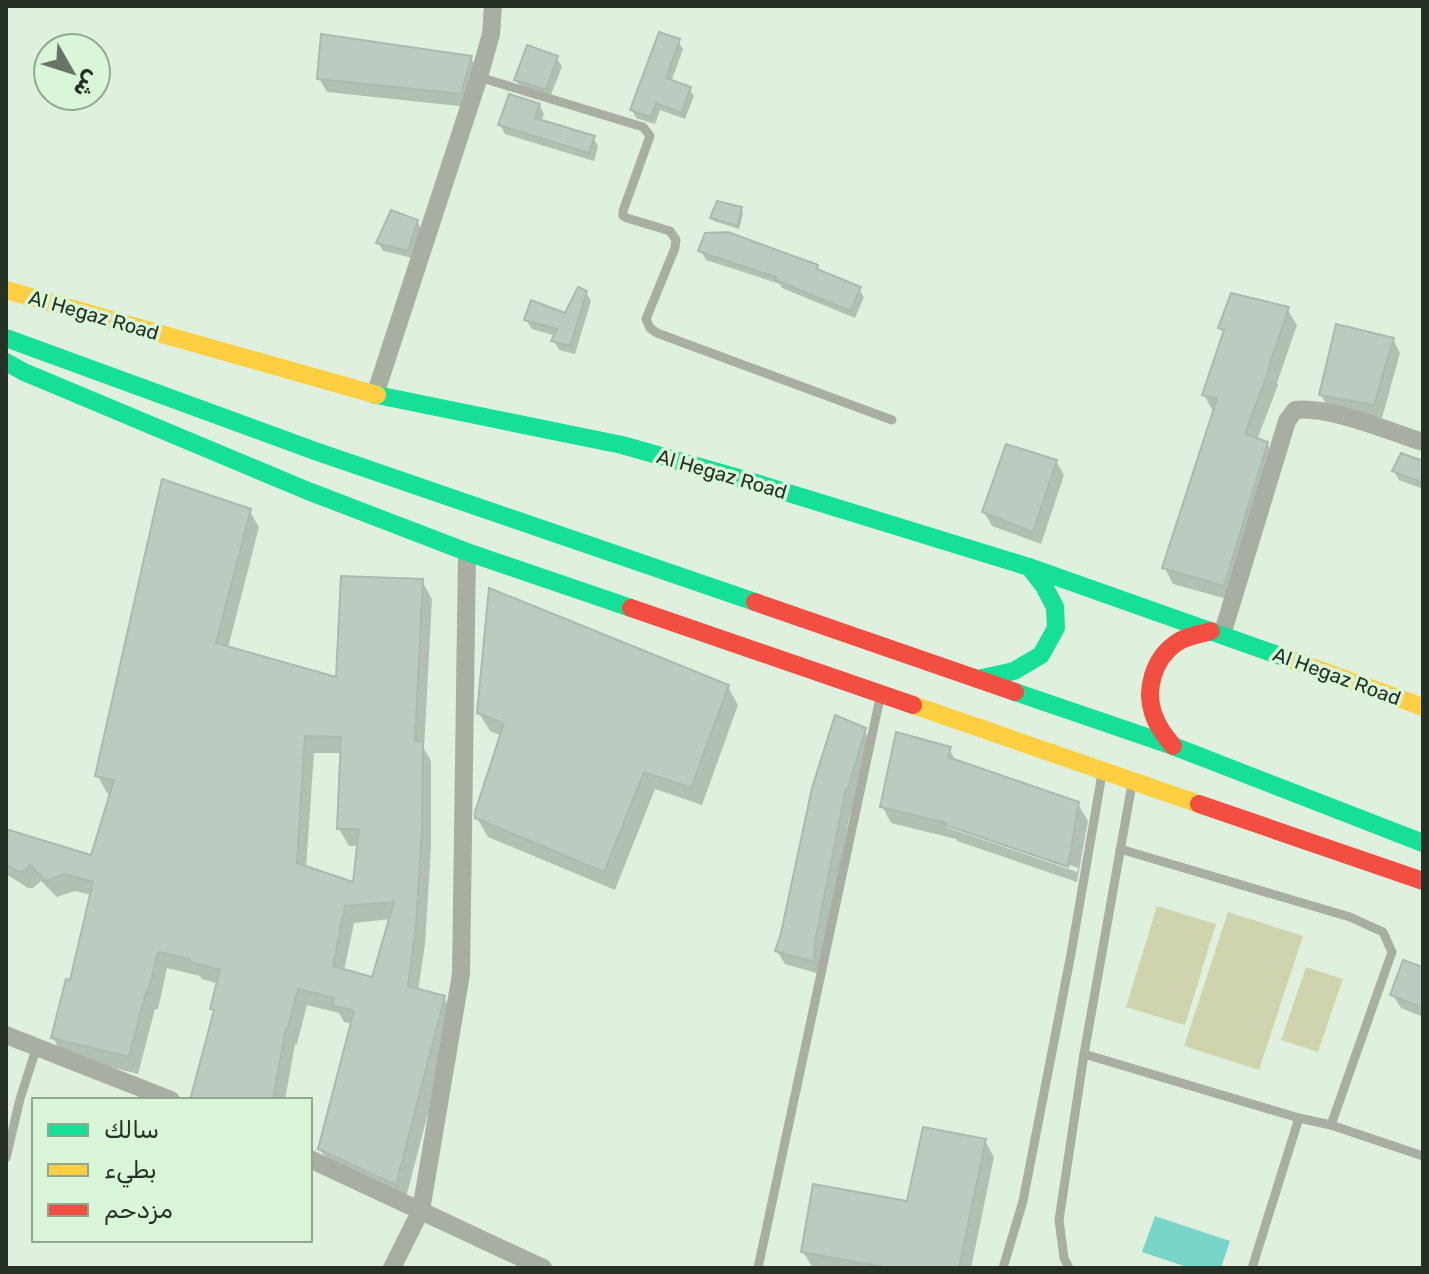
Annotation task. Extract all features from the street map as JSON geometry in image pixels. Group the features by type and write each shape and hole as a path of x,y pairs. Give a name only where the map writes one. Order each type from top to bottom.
{"main road":[{"name":"Al Hegaz Road","path":"6,290 375,395 622,445 756,483 1029,567 1423,707"},
{"path":"6,338 315,451 1173,746 1423,843"},
{"path":"6,362 308,491 467,552 1423,881"},
{"path":"978,679 1014,671 1041,655 1056,628 1055,607 1029,567"},
{"path":"1173,746 1156,723 1149,700 1157,662 1176,642 1216,633"}],"street":[{"path":"375,395 479,77 491,34 493,6"},
{"path":"1216,633 1287,421 1295,410 1310,409 1337,415 1423,442"},
{"path":"392,1268 421,1210 461,974 467,552"},
{"path":"6,1035 166,1098"},
{"path":"312,1160 543,1268"}],"lane":[{"path":"479,77 643,127 648,133 650,136 623,216 670,231 676,240 646,319 650,328 672,339 892,420"},
{"path":"758,1268 881,694"},
{"path":"1003,1268 1023,1201 1103,771"},
{"path":"1069,1268 1064,1258 1059,1220 1084,1054 1132,781"},
{"path":"1120,849 1350,917 1383,932 1392,952 1331,1125"},
{"path":"6,1158 20,1099 38,1046"},
{"path":"1084,1054 1331,1125 1423,1156"},
{"path":"1252,1268 1299,1118"}],"green space":[{"path":"1157,906 1216,924 1185,1025 1126,1007"},
{"path":"1228,912 1303,936 1259,1070 1184,1046"},
{"path":"1306,967 1343,979 1318,1052 1281,1040"}],"water":[{"path":"1155,1216 1230,1241 1221,1268 1190,1268 1142,1252"}],"building":[{"path":"659,32 680,39 666,78 691,87 681,113 656,103 651,117 630,110"},
{"path":"321,34 472,56 461,94 317,79"},
{"path":"527,45 558,56 546,90 514,80"},
{"path":"509,94 540,104 535,118 595,136 589,153 498,125"},
{"path":"717,201 742,207 738,226 710,218"},
{"path":"391,210 418,220 408,251 376,243"},
{"path":"728,232 818,265 817,269 861,287 850,311 775,280 776,277 698,251 705,233"},
{"path":"578,287 587,291 570,346 551,341 557,329 524,320 531,300 565,313"},
{"path":"1231,293 1289,307 1245,434 1268,442 1224,586 1162,568 1217,399 1202,395 1224,330 1218,328"},
{"path":"1336,324 1394,338 1374,405 1319,395"},
{"path":"1006,444 1057,460 1033,532 982,512"},
{"path":"1401,453 1423,461 1423,483 1392,471"},
{"path":"162,479 251,509 216,643 336,677 341,576 423,579 415,741 423,742 422,829 416,926 408,986 445,996 396,1185 318,1149 354,1011 332,1005 334,998 298,989 286,1028 273,1098 191,1098 214,1010 210,1009 220,970 190,962 190,959 158,952 129,1057 51,1038 66,979 70,980 93,882 65,874 46,881 30,865 23,872 17,871 6,864 6,829 91,855 114,780 95,776","holes":["305,736 341,737 337,829 359,829 353,882 297,863","394,902 372,977 333,966 345,906"]},
{"path":"489,588 729,685 691,788 644,772 604,872 475,818 504,723 477,713"},
{"path":"835,715 866,728 846,789 815,943 814,962 775,951 812,788"},
{"path":"896,732 951,747 948,757 1079,802 1068,867 946,823 880,807"},
{"path":"1403,960 1423,967 1423,1008 1390,995"},
{"path":"923,1127 986,1139 959,1268 889,1268 801,1252 813,1184 907,1201"}],"traffic: fast":[{"path":"6,338 315,451 755,602"},
{"path":"6,362 308,491 467,552 631,608"},
{"path":"377,395 622,445 756,483 1029,567 1286,658"},
{"path":"978,679 1014,671 1041,655 1056,628 1055,607 1029,567"},
{"path":"1015,692 1173,746 1423,843"}],"traffic: slow":[{"path":"6,290 377,395"},
{"path":"1286,658 1423,707"},
{"path":"913,705 1199,804"}],"traffic: jam":[{"path":"755,602 1015,692"},
{"path":"631,608 913,705"},
{"path":"1173,746 1153,713 1150,694 1153,675 1162,658 1175,644 1211,631"},
{"path":"1199,804 1423,881"}]}
